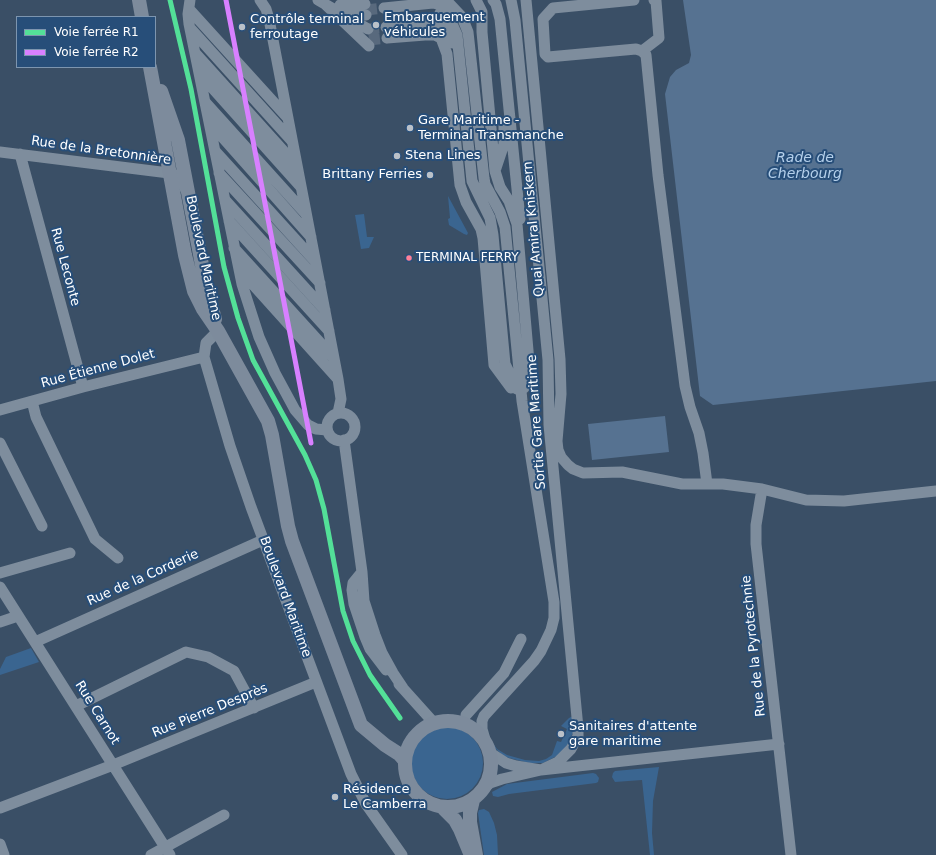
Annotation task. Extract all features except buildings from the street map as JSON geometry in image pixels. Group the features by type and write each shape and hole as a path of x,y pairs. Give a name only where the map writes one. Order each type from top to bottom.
{"main road":[{"path":"139,0 142,16"},
{"name":"Boulevard Maritime","path":"152,68 169,173 192,283 203,309 218,331"},
{"name":"Boulevard Maritime","path":"152,68 178,140 207,291 218,331"},
{"path":"218,331 268,421 292,541 361,725 399,754 405,762"},
{"path":"447,720 462,723 479,734 487,747 491,761 491,770 488,779 484,788 473,800 464,805 443,808 433,805 416,794 410,785 406,775 405,762 407,750 415,735 434,723 447,720"},
{"path":"372,734 390,742 406,742 412,740"},
{"path":"473,800 470,813 470,822 476,855"},
{"path":"443,808 455,820 470,855"}],"street":[{"path":"260,0 266,9 269,19 320,282 341,399 338,413"},
{"path":"385,23 408,0 424,0 441,5 449,11 455,19 464,38 477,177 480,190 492,210 499,231 512,363 522,401"},
{"path":"446,0 462,17 468,32 485,184 500,212 505,227 522,401 554,602 554,618 551,630 541,651 534,661 484,716 482,721 482,729 487,747 506,763 541,770"},
{"path":"456,0 469,16 476,30 490,178 504,205 510,224 523,362 522,401"},
{"path":"476,0 482,12 482,32 495,171 500,187 509,201 516,224 529,362 522,401"},
{"path":"484,0 494,24 504,135 502,154 495,171"},
{"path":"493,0 496,4 500,19 534,361 522,401"},
{"name":"Sortie Gare Maritime","path":"511,0 515,20 548,360 549,425 578,728 578,736 571,749 558,762 541,770"},
{"name":"Quai Amiral Kniskern","path":"526,0 560,359 561,394 554,476"},
{"path":"634,0 553,8 543,19 545,54 548,57 636,49 642,51 646,55 658,175 685,386 700,439 707,484"},
{"path":"642,51 659,38 656,1 654,0"},
{"path":"322,3 367,25"},
{"path":"322,3 367,25"},
{"path":"322,3 367,25"},
{"path":"385,23 433,3"},
{"path":"190,4 288,117"},
{"path":"190,4 188,14 190,27 238,268 259,337 275,373 295,410 308,425 316,429 327,430"},
{"path":"385,23 429,9 438,12 446,18 457,35 472,181 490,218 493,235 505,364 522,401"},
{"path":"385,23 434,23 446,29 450,35 453,44 466,185 483,218 488,236 499,364 522,401"},
{"path":"385,23 426,35 436,35 442,40 447,54 460,185 466,202 481,229 483,238 494,365 522,401"},
{"path":"190,27 292,141"},
{"path":"195,54 297,167"},
{"path":"199,72 301,188"},
{"path":"205,102 306,215"},
{"path":"209,122 311,237"},
{"path":"214,150 316,262"},
{"name":"Rue de la Bretonnière","path":"0,152 169,173 180,179 188,190"},
{"name":"Rue Leconte","path":"20,154 83,387"},
{"path":"219,173 320,282"},
{"path":"224,199 325,311"},
{"path":"229,221 329,331"},
{"path":"234,248 334,358"},
{"path":"238,268 338,379"},
{"name":"Boulevard Maritime","path":"218,331 206,343 204,357 230,446 263,540 316,682 358,788 378,822 390,836 402,855"},
{"name":"Rue Étienne Dolet","path":"0,410 83,387 204,357"},
{"path":"32,401 36,417 96,539 118,558"},
{"path":"338,413 347,414 353,421 354,426 352,434 344,440 336,439 329,434 327,430 330,417 338,413"},
{"path":"344,440 362,572 364,602 382,653 403,688 434,723"},
{"path":"556,441 561,457 568,465 578,472 622,472 682,484 723,484 762,489 806,500 844,501 936,491"},
{"path":"0,443 42,526"},
{"name":"Rue de la Pyrotechnie","path":"762,489 756,525 756,544 791,855"},
{"name":"Rue de la Corderie","path":"35,642 263,540"},
{"path":"0,573 70,554"},
{"name":"Rue Carnot","path":"0,586 167,851"},
{"path":"0,622 18,616"},
{"path":"466,715 504,673 521,639"},
{"path":"76,706 186,652 208,657 234,671 254,708"},
{"name":"Rue Pierre Desprès","path":"0,808 114,765 316,682"},
{"path":"484,788 502,779 541,770 779,744"},
{"path":"151,855 167,851 224,815"},
{"path":"0,844 4,855"}],"shaded area":[{"path":"448,196 468,233 467,235 449,225 448,219 450,218"},
{"path":"364,214 367,237 374,237 369,248 361,249 355,215"},
{"path":"31,648 39,662 0,675 0,669 6,657"},
{"path":"575,715 575,728 567,746 559,755 543,763 529,763 505,757 493,746 490,739 497,749 507,755 525,760 539,761 552,755 557,741 561,742 567,729 561,726 569,718"},
{"path":"440,727 454,727 461,729 473,737 481,749 483,763 481,777 473,789 461,797 454,799 440,799 433,797 421,789 413,777 411,770 411,756 413,749 421,737 433,729"},
{"path":"659,767 653,801 652,833 654,855 650,855 642,780 615,782 612,777 615,771"},
{"path":"593,773 599,778 598,782 596,783 509,794 498,797 493,796 492,792 507,784"},
{"path":"484,809 489,812 494,823 497,835 498,855 484,855 478,813 479,810"}],"water":[{"name":"Rade de Cherbourg","path":"683,0 936,0 936,381 713,405 700,396 665,94 670,77 676,70 689,63 691,55"},
{"path":"665,416 669,452 592,460 588,424"}],"tunnel":[{"path":"366,10 384,8"},
{"path":"368,29 386,27"},
{"path":"369,40 387,38"}],"rail line":[{"name":"R1","path":"170,0 191,89 224,267 238,318 253,360 305,455 316,480 324,509 343,611 353,641 370,675 400,718"},
{"name":"R2","path":"226,0 311,443"}],"place":[{"name":"Embarquement véhicules","path":"376,25"},
{"name":"Contrôle terminal ferroutage","path":"242,27"},
{"name":"Gare Maritime - Terminal Transmanche","path":"410,128"},
{"name":"Stena Lines","path":"397,156"},
{"name":"Brittany Ferries","path":"430,175"},
{"name":"TERMINAL FERRY","path":"409,258"},
{"name":"Sanitaires d'attente gare maritime","path":"561,734"},
{"name":"Résidence Le Camberra","path":"335,797"}]}
